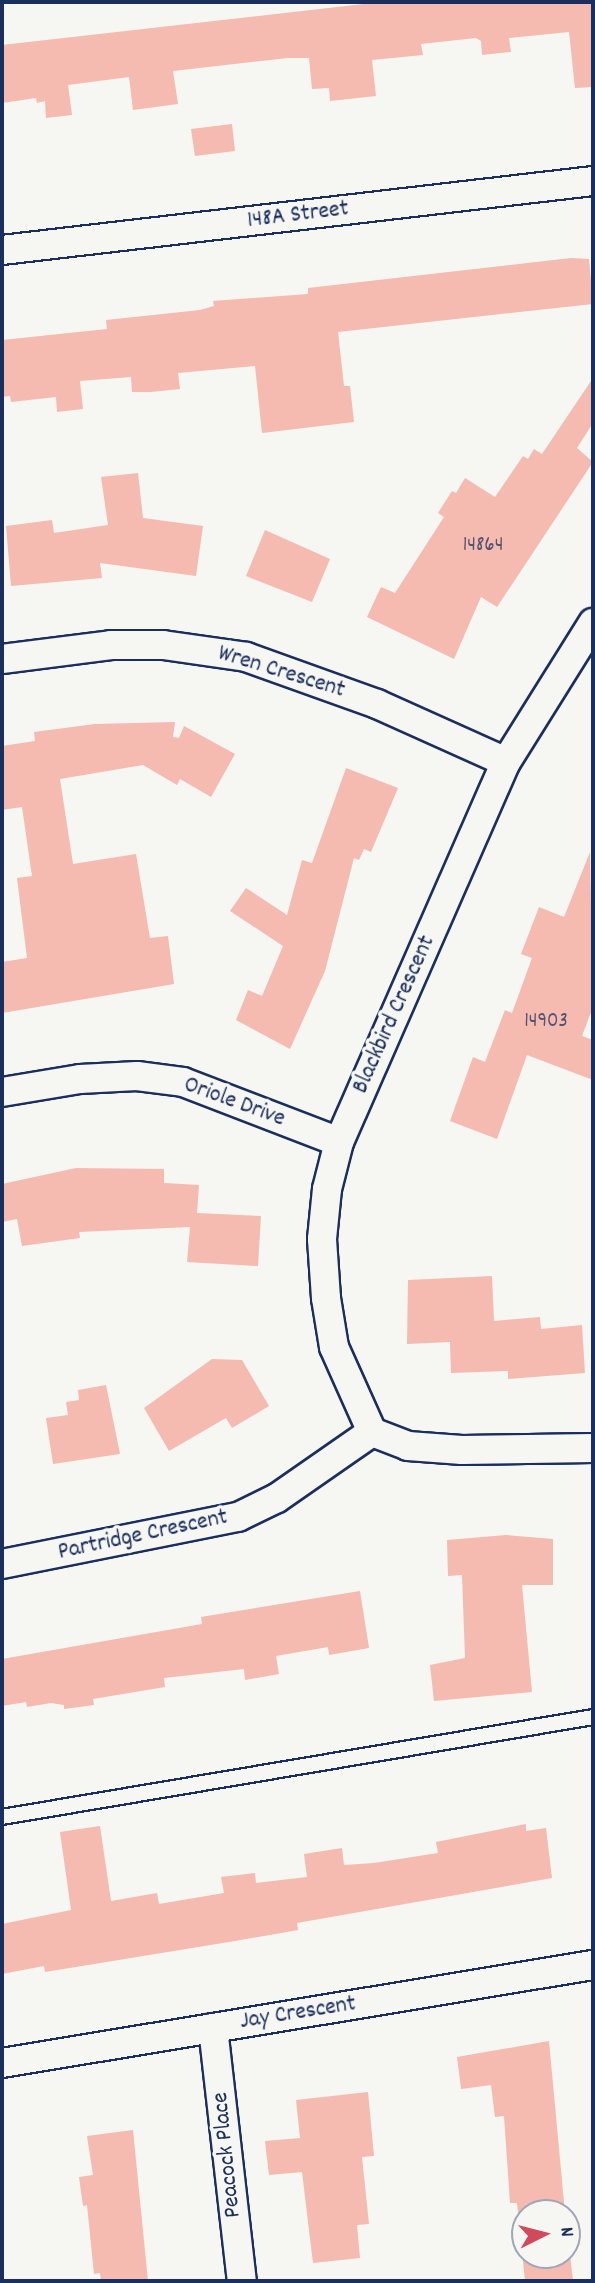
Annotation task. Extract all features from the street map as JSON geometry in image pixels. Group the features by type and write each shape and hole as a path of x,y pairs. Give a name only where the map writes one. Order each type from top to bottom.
{"street":[{"name":"148A Street","path":"2,250 593,181"},
{"name":"Blackbird Crescent","path":"372,1432 334,1347 326,1297 322,1239 327,1189 339,1142 506,762 593,624"},
{"name":"Wren Crescent","path":"2,659 111,645 163,645 246,657 377,704 506,762"},
{"name":"Oriole Drive","path":"2,1092 80,1079 137,1076 183,1082 339,1142"},
{"path":"372,1432 408,1446 462,1450 593,1448"},
{"name":"Partridge Crescent","path":"2,1564 238,1517 278,1498 372,1432"},
{"name":"Jay Crescent","path":"2,2063 593,1965"},
{"name":"Peacock Place","path":"213,2028 243,2281"}],"lane":[{"path":"2,1817 593,1717"}],"building":[{"path":"381,2 593,2 593,87 575,88 569,32 509,38 511,52 482,55 481,41 476,38 421,44 423,55 372,60 376,96 330,101 329,88 312,89 309,58 288,58 173,71 178,104 133,110 129,77 68,85 72,115 46,118 45,101 37,103 36,98 2,103 2,45"},
{"path":"232,124 235,151 195,156 191,129"},
{"path":"571,258 589,259 593,304 338,332 344,386 350,386 354,422 262,433 255,366 178,373 180,389 151,392 132,392 131,377 80,381 83,409 57,412 56,397 11,402 10,396 2,397 2,340 107,329 106,320 200,310 214,306 213,301 308,294 308,288"},
{"path":"593,378 593,423 577,448 593,462 497,607 481,597 454,659 367,617 381,587 395,593 444,517 438,513 452,491 456,493 465,478 495,497 523,456 528,459 534,449 542,454"},
{"path":"138,473 143,518 203,526 196,576 100,563 102,578 11,586 6,526 52,520 54,533 108,525 101,477"},
{"path":"265,530 330,559 312,602 246,576"},
{"path":"175,722 173,737 179,738 184,726 235,754 211,797 180,779 177,785 143,765 60,779 73,864 136,854 150,938 168,936 174,984 2,1013 2,962 27,958 17,878 32,876 22,807 2,810 2,746 35,741 34,732 95,724"},
{"path":"346,768 398,788 371,852 364,849 359,860 354,858 325,971 290,1049 236,1020 248,990 262,996 283,946 230,911 246,888 287,915 302,860 312,863"},
{"path":"590,852 593,1007 582,1036 593,1040 593,1080 527,1055 497,1139 450,1121 473,1057 485,1062 505,1010 512,1013 532,958 521,954 539,907 564,917"},
{"path":"76,1168 164,1169 164,1183 199,1185 197,1213 261,1216 258,1266 187,1262 190,1227 79,1232 80,1238 22,1246 17,1219 2,1222 2,1184"},
{"path":"492,1276 494,1321 540,1317 541,1329 582,1325 585,1373 508,1379 508,1371 451,1373 450,1342 407,1344 408,1280"},
{"path":"212,1359 242,1360 269,1406 232,1428 226,1418 169,1451 144,1408"},
{"path":"106,1385 120,1454 53,1464 46,1418 68,1415 66,1402 79,1400 78,1390"},
{"path":"506,1535 553,1539 553,1585 522,1585 532,1692 434,1701 430,1665 465,1658 462,1575 448,1576 447,1540"},
{"path":"360,1591 369,1648 329,1655 328,1647 276,1656 279,1674 245,1680 244,1669 164,1678 165,1687 93,1699 94,1705 64,1709 64,1705 51,1703 27,1707 26,1702 2,1706 2,1659 202,1624 201,1617"},
{"path":"526,1824 526,1831 546,1828 552,1878 297,1923 298,1930 235,1941 45,1972 44,1966 2,1974 2,1924 71,1910 60,1832 100,1826 111,1901 157,1893 159,1904 224,1893 221,1877 255,1873 256,1883 307,1877 304,1854 342,1848 344,1865 374,1863 438,1853 436,1842"},
{"path":"549,2041 564,2199 511,2199 510,2203 504,2116 495,2117 491,2085 461,2089 457,2057"},
{"path":"368,2092 374,2156 362,2157 369,2224 357,2225 360,2258 313,2263 302,2172 269,2175 265,2141 300,2138 296,2100"},
{"path":"133,2130 148,2281 101,2281 100,2273 94,2274 87,2205 83,2206 79,2177 93,2175 87,2136"},
{"path":"524,2269 572,2269 573,2281 525,2281"}]}
